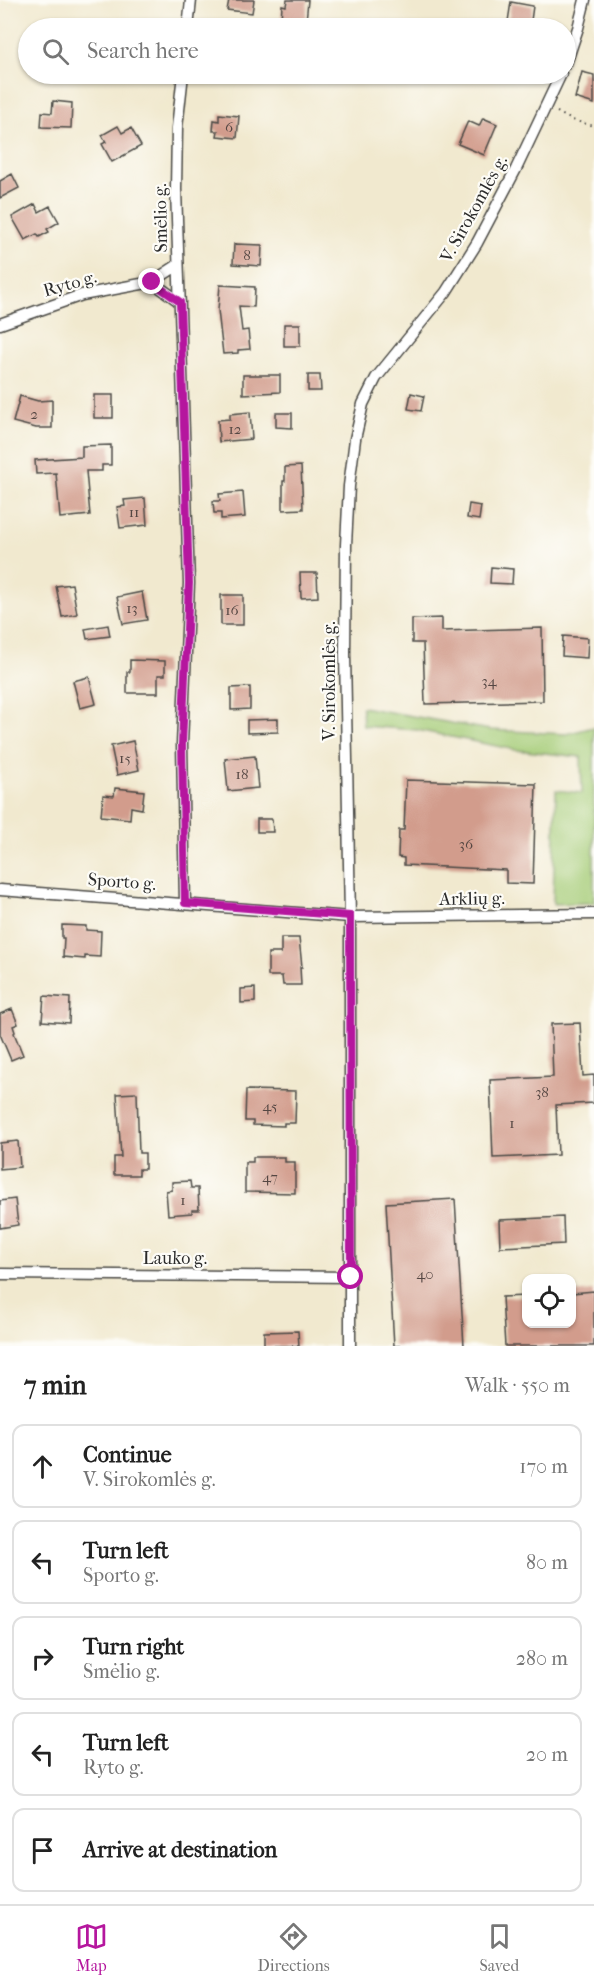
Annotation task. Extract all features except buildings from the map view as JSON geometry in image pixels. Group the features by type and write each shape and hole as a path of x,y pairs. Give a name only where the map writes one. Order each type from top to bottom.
{"street":[{"path":"189,18 191,0"},
{"path":"576,34 585,0"},
{"name":"Smėlio g.","path":"182,84 177,128 176,189 189,583 182,744 185,903"},
{"name":"V. Sirokomlės g.","path":"350,1346 350,916 345,654 346,544 355,439 363,404 376,378 446,292 477,243 556,84"},
{"name":"Ryto g.","path":"0,324 82,295 152,282 178,265"},
{"path":"152,282 180,302"},
{"name":"Sporto g.","path":"0,890 350,916"},
{"name":"Arklių g.","path":"350,916 594,914"},
{"name":"Lauko g.","path":"0,1274 351,1277"}],"path":[{"path":"546,107 572,120 594,126"}],"green space":[{"path":"362,707 490,730 566,734 594,727 594,903 553,904 556,790 582,793 581,757 516,750 417,730 363,726"}],"route":[{"path":"152,282 180,302 189,583 182,744 185,903 350,916 351,1277"}]}
